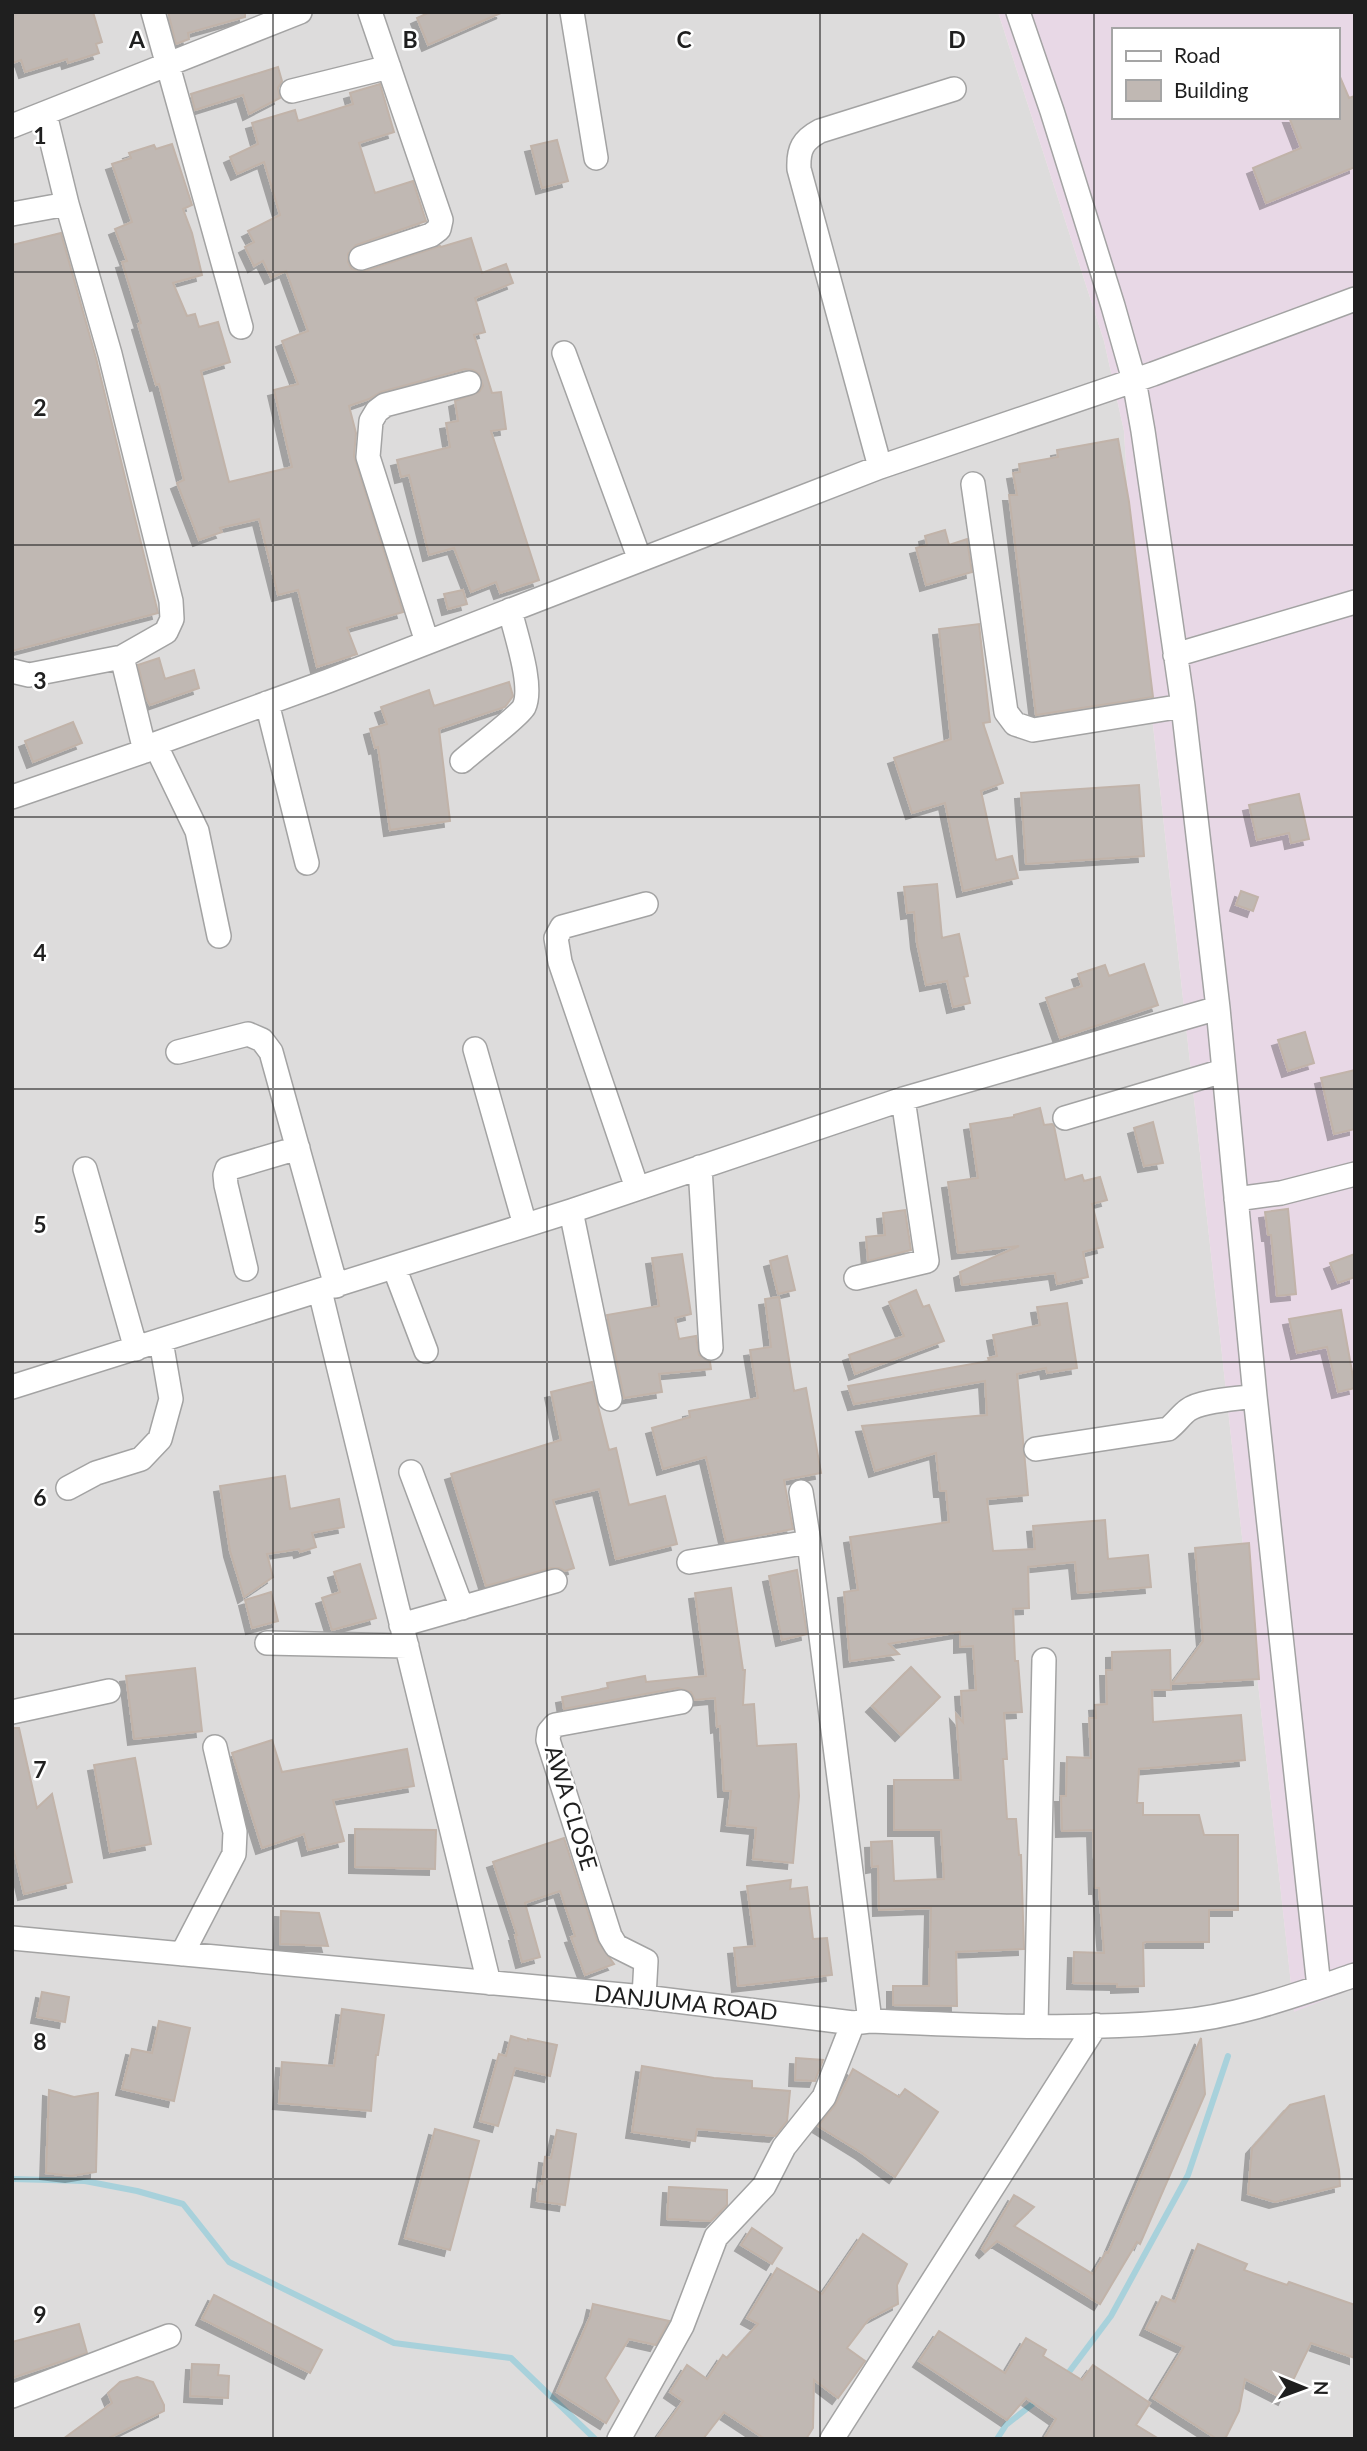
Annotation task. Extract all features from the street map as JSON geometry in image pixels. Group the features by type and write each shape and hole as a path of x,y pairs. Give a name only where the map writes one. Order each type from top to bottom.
{"street":[{"path":"153,12 241,327"},
{"path":"12,126 300,12"},
{"path":"361,258 431,235 439,229 441,220 370,12"},
{"path":"572,12 596,158"},
{"path":"1018,12 1052,111 1134,380 1183,706 1218,1009 1255,1396 1319,1987"},
{"path":"292,91 389,67"},
{"path":"880,467 799,169 799,152 806,138 820,131 954,89"},
{"path":"12,671 29,675 122,657 166,632 172,620 171,601 110,354 67,204 45,114"},
{"path":"12,214 67,204"},
{"path":"12,797 267,703 880,467 1134,380 1355,299"},
{"path":"564,353 640,560"},
{"path":"427,642 368,457 371,421 376,411 385,405 469,383"},
{"path":"973,484 1006,712 1015,724 1033,730 1183,706"},
{"path":"1175,656 1355,602"},
{"path":"462,761 524,708 526,677 510,610"},
{"path":"122,657 150,747 197,831 219,936"},
{"path":"267,703 307,863"},
{"path":"637,1188 560,962 556,938 562,927 646,904"},
{"path":"12,1387 571,1212 903,1098 1218,1009"},
{"path":"178,1052 248,1034 262,1040 271,1052 298,1148 404,1635 489,1983"},
{"path":"475,1049 525,1225"},
{"path":"1065,1118 1223,1071"},
{"path":"856,1278 927,1261 903,1098"},
{"path":"246,1269 226,1185 227,1169 298,1148"},
{"path":"700,1167 710,1348"},
{"path":"85,1169 136,1349"},
{"path":"1236,1199 1281,1193 1355,1174"},
{"path":"571,1212 610,1398"},
{"path":"394,1267 426,1351"},
{"path":"68,1488 96,1473 141,1459 160,1439 171,1399 161,1341"},
{"path":"1036,1449 1168,1429 1197,1405 1255,1396"},
{"path":"411,1472 462,1608"},
{"path":"619,2439 682,2326 716,2237 764,2186 783,2147 824,2097 861,2022 809,1542 801,1492"},
{"path":"689,1562 809,1542"},
{"path":"267,1643 404,1635 462,1608 555,1581"},
{"path":"1036,2026 1044,1660"},
{"path":"12,1712 109,1691"},
{"name":"AWA CLOSE","path":"644,1997 646,1961 616,1946 610,1936 548,1740 549,1731 555,1725 681,1702"},
{"path":"182,1954 234,1854 235,1832 215,1746"},
{"name":"DANJUMA ROAD","path":"12,1938 644,1997 861,2022 1036,2026 1176,2022 1253,2008 1355,1975"},
{"path":"832,2439 1096,2025"},
{"path":"12,2396 169,2336"}],"shaded area":[{"path":"12,12 998,12 1104,341 1124,431 1128,497 1294,2011 1355,1988 1355,2439 12,2439"},
{"path":"998,12 1355,12 1355,1988 1294,2012 1128,497 1124,431 1104,341"}],"building":[{"path":"12,12 93,12 102,42 96,44 99,53 68,63 67,59 25,72 21,60 12,63"},
{"path":"168,12 245,12 245,17 188,33 189,39 176,44"},
{"path":"430,12 503,12 428,45 417,18"},
{"path":"278,67 282,81 278,88 280,98 249,114 243,95 195,110 191,94"},
{"path":"1339,75 1349,98 1355,96 1355,167 1266,203 1253,168 1301,148 1290,119 1339,119"},
{"path":"380,84 394,132 359,143 375,193 413,181 426,221 356,245 348,254 348,262 352,269 365,271 471,238 482,273 506,264 513,283 475,298 485,332 474,335 492,393 501,392 506,429 491,431 539,580 500,593 496,582 471,592 454,548 429,555 409,475 401,477 397,460 450,447 446,423 458,421 455,401 479,392 483,386 479,374 465,369 381,392 349,406 356,433 354,456 403,612 347,628 357,654 317,667 298,590 278,595 259,519 220,528 222,532 199,540 177,483 184,480 159,384 156,385 122,262 127,261 115,229 132,222 112,164 131,158 129,153 154,145 156,149 172,144 192,205 183,209 202,275 173,283 187,316 195,314 199,327 218,322 230,362 201,371 229,482 292,467 274,390 298,384 282,341 308,331 286,271 271,278 263,261 254,266 245,247 254,242 248,231 280,215 264,162 237,174 230,157 258,144 252,123 295,110 298,121 353,104 350,93"},
{"path":"557,140 568,181 542,188 531,146"},
{"path":"61,233 96,358 158,613 12,651 12,245"},
{"path":"1118,439 1129,502 1153,697 1036,715 1009,495 1017,495 1013,473 1020,472 1019,464 1058,457 1057,450"},
{"path":"945,530 949,545 967,539 972,572 926,585 916,548 927,545 925,536"},
{"path":"463,590 467,604 448,609 444,594"},
{"path":"979,624 990,722 983,723 1003,783 981,791 996,860 1012,856 1018,878 963,891 945,803 912,813 894,758 951,739 939,629"},
{"path":"159,658 165,679 194,670 199,688 150,705 138,665"},
{"path":"509,682 513,696 505,707 439,729 450,821 390,830 378,747 375,748 370,729 387,724 381,707 429,690 434,706"},
{"path":"73,722 82,743 33,762 25,741"},
{"path":"1139,785 1144,856 1026,864 1021,793"},
{"path":"1299,794 1309,839 1291,843 1289,833 1257,840 1249,805"},
{"path":"937,884 942,938 959,934 968,976 964,977 970,1003 953,1007 947,981 926,985 914,912 907,913 904,887"},
{"path":"1241,891 1258,897 1253,911 1236,905"},
{"path":"1144,964 1158,1005 1060,1038 1046,998 1082,986 1078,974 1105,965 1109,976"},
{"path":"1305,1032 1314,1063 1288,1071 1278,1040"},
{"path":"1355,1070 1355,1129 1334,1134 1321,1078"},
{"path":"1040,1108 1044,1125 1054,1126 1065,1180 1082,1175 1084,1181 1100,1177 1107,1200 1092,1204 1103,1247 1083,1252 1088,1277 1057,1284 1055,1273 962,1285 960,1272 1019,1246 958,1253 948,1182 978,1178 970,1124 1014,1117"},
{"path":"1153,1122 1163,1163 1144,1166 1134,1128"},
{"path":"1288,1209 1296,1294 1277,1296 1271,1235 1268,1235 1265,1212"},
{"path":"905,1210 911,1250 868,1261 866,1237 885,1235 883,1213"},
{"path":"682,1254 691,1314 675,1318 679,1339 696,1336 699,1355 710,1362 711,1369 659,1374 662,1392 624,1398 607,1315 659,1306 652,1258"},
{"path":"1355,1254 1355,1277 1338,1283 1330,1263"},
{"path":"787,1256 795,1290 778,1294 770,1261"},
{"path":"916,1290 923,1307 929,1305 944,1341 855,1374 849,1355 904,1336 889,1302"},
{"path":"779,1297 794,1391 806,1388 821,1473 784,1480 793,1529 726,1542 706,1457 663,1469 652,1428 690,1417 689,1411 758,1398 750,1350 771,1347 765,1299"},
{"path":"1067,1303 1077,1368 1047,1373 1046,1368 1017,1374 1028,1495 987,1499 993,1551 1035,1549 1033,1526 1105,1520 1108,1559 1148,1555 1151,1587 1078,1593 1075,1562 1028,1567 1029,1608 1013,1609 1015,1661 1018,1661 1022,1712 1004,1713 1007,1759 1003,1759 1007,1819 1016,1819 1021,1855 1024,1949 956,1952 957,2006 893,2005 893,1986 929,1986 931,1908 879,1910 878,1866 872,1867 871,1842 892,1841 894,1881 944,1879 941,1830 894,1830 894,1780 961,1780 956,1714 963,1722 961,1691 976,1690 973,1646 960,1647 960,1632 889,1644 899,1654 850,1661 844,1592 858,1590 850,1537 949,1522 946,1491 940,1491 936,1453 875,1471 862,1426 987,1415 985,1381 854,1404 848,1386 989,1361 988,1358 997,1356 993,1335 1040,1325 1037,1307"},
{"path":"1341,1310 1355,1388 1338,1392 1327,1347 1297,1353 1289,1319"},
{"path":"592,1382 609,1450 616,1448 629,1505 665,1496 677,1544 616,1559 599,1489 553,1500 574,1568 565,1571 551,1568 486,1586 451,1474 561,1440 551,1392"},
{"path":"285,1476 290,1509 339,1499 344,1527 312,1533 316,1547 300,1552 299,1549 267,1554 273,1577 244,1597 230,1551 220,1486"},
{"path":"1249,1543 1259,1679 1172,1684 1203,1641 1195,1548"},
{"path":"360,1564 376,1618 332,1630 322,1598 340,1592 334,1572"},
{"path":"797,1570 807,1634 782,1640 769,1576"},
{"path":"731,1588 745,1670 743,1705 754,1704 757,1746 796,1744 799,1796 793,1863 753,1859 756,1828 727,1825 731,1791 724,1791 720,1726 717,1727 715,1698 695,1700 691,1692 678,1688 564,1709 562,1697 608,1688 607,1683 645,1676 646,1682 706,1676 695,1593"},
{"path":"271,1592 278,1621 252,1628 245,1600"},
{"path":"1170,1650 1171,1690 1152,1690 1153,1722 1241,1715 1245,1760 1139,1769 1137,1803 1143,1803 1143,1815 1199,1815 1204,1835 1238,1835 1238,1910 1209,1910 1209,1942 1143,1943 1144,1986 1117,1987 1117,1984 1073,1983 1074,1952 1104,1953 1099,1888 1095,1888 1093,1830 1062,1831 1061,1796 1066,1796 1067,1757 1091,1758 1089,1718 1096,1718 1095,1705 1107,1704 1106,1670 1112,1670 1112,1652"},
{"path":"911,1667 940,1697 901,1735 872,1706"},
{"path":"195,1668 202,1731 134,1739 126,1676"},
{"path":"12,1728 19,1728 37,1808 52,1794 72,1882 24,1894 12,1843"},
{"path":"272,1740 282,1772 407,1749 414,1786 333,1800 344,1841 308,1850 304,1834 262,1848 232,1753"},
{"path":"135,1758 151,1844 110,1852 94,1765"},
{"path":"355,1829 436,1830 435,1869 355,1867"},
{"path":"564,1838 597,1940 614,1964 585,1975 571,1937 575,1936 560,1891 525,1903 540,1957 522,1962 517,1935 493,1862"},
{"path":"791,1880 790,1889 807,1887 813,1939 827,1938 832,1975 738,1986 734,1948 755,1946 747,1886"},
{"path":"281,1911 319,1913 328,1946 280,1944"},
{"path":"42,1992 69,1997 65,2022 37,2017"},
{"path":"342,2009 384,2015 376,2055 371,2111 279,2103 282,2062 334,2066"},
{"path":"159,2021 190,2028 174,2101 122,2089 132,2049 152,2053"},
{"path":"511,2036 557,2045 550,2076 515,2068 498,2126 480,2121 499,2054 506,2056"},
{"path":"1201,2038 1205,2094 1140,2244 1137,2242 1100,2304 997,2241 985,2252 982,2249 1014,2195 1034,2207 1014,2226 1093,2274 1106,2252 1108,2253"},
{"path":"796,2058 823,2060 815,2081 795,2080"},
{"path":"642,2066 714,2078 752,2081 752,2088 790,2091 787,2121 775,2136 697,2129 695,2141 632,2132"},
{"path":"853,2069 899,2097 905,2089 938,2112 895,2177 818,2126 835,2105"},
{"path":"49,2090 74,2097 98,2093 96,2172 71,2176 46,2173"},
{"path":"1324,2096 1340,2186 1275,2202 1248,2194 1252,2148 1290,2105"},
{"path":"435,2129 479,2141 450,2250 405,2238"},
{"path":"557,2130 576,2134 565,2205 537,2201 545,2157 551,2158"},
{"path":"669,2187 727,2190 727,2205 711,2221 667,2219"},
{"path":"752,2228 782,2248 772,2264 741,2245"},
{"path":"863,2234 907,2264 897,2285 898,2304 869,2319 847,2348 865,2361 838,2398 814,2380 813,2428 806,2439 765,2439 724,2412 703,2439 656,2439 683,2401 670,2392 687,2365 707,2379 723,2355 727,2358 758,2324 747,2318 777,2268 822,2294"},
{"path":"1198,2244 1247,2264 1244,2270 1355,2305 1355,2358 1311,2343 1284,2399 1245,2379 1239,2411 1225,2439 1217,2439 1153,2398 1184,2347 1146,2329 1162,2296 1175,2302"},
{"path":"214,2295 322,2350 310,2373 202,2319"},
{"path":"593,2304 669,2321 656,2345 629,2339 605,2378 619,2401 606,2423 557,2392 590,2317"},
{"path":"79,2324 87,2353 12,2378 12,2342"},
{"path":"939,2331 1005,2373 1026,2338 1046,2350 1043,2356 1082,2380 1093,2365 1150,2403 1136,2425 1159,2439 1044,2439 1056,2419 1026,2398 1007,2420 919,2361"},
{"path":"192,2364 219,2365 218,2375 229,2376 228,2398 190,2396"},
{"path":"137,2377 153,2382 164,2405 164,2411 107,2439 63,2439 112,2403 108,2393 120,2382"}],"waterway":[{"path":"1066,2376 1111,2316 1188,2175 1228,2056"},
{"path":"12,2179 85,2181 137,2191 183,2204 229,2262 394,2343 511,2358 595,2439"},
{"path":"997,2439 1006,2425 1039,2399"}]}
